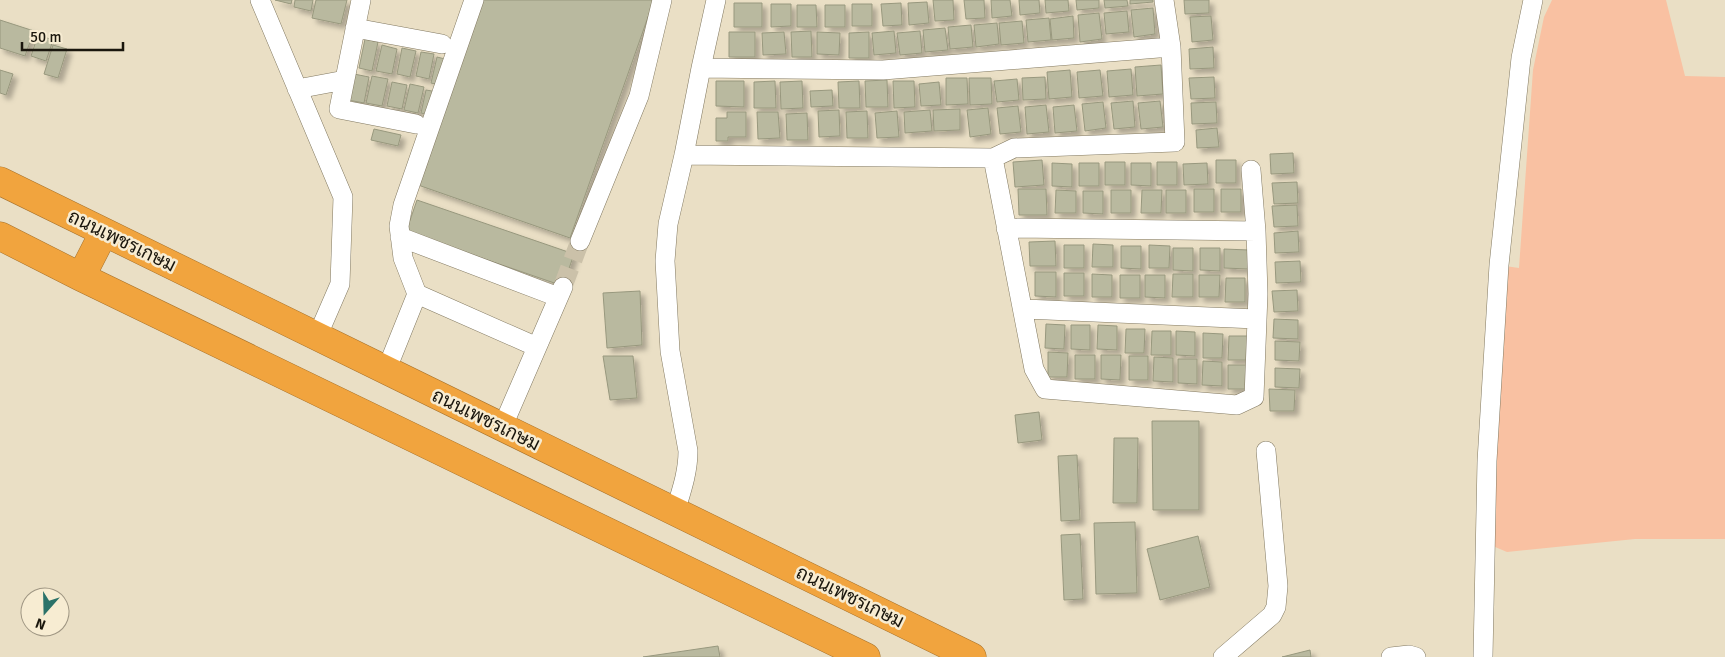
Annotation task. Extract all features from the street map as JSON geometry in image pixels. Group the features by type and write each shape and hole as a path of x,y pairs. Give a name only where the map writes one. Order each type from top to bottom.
{"highway":[{"name":"ถนนเพชรเกษม","path":"0,181 972,657"},
{"path":"81,277 104,232"},
{"path":"0,236 866,657"}],"street":[{"path":"260,0 343,198 340,284 317,337"},
{"path":"361,0 339,109 416,124"},
{"path":"386,371 417,294 404,258 400,237 399,226 403,205 474,0"},
{"path":"580,241 639,96 662,0"},
{"path":"675,512 685,481 688,451 670,351 665,260 668,224 716,0"},
{"path":"684,155 993,158 1014,148 1175,142 1171,47 1164,0"},
{"path":"1482,657 1487,461 1499,265 1521,58 1533,0"},
{"path":"355,28 442,44"},
{"path":"701,68 883,70 1171,47"},
{"path":"298,89 345,80"},
{"path":"993,158 1024,309 1034,369 1045,389 1237,405 1254,397 1258,294 1256,231 1250,170"},
{"path":"1006,228 1256,231"},
{"path":"400,237 561,292 502,428"},
{"path":"417,294 537,347"},
{"path":"1024,309 1256,319"},
{"path":"1223,657 1272,615 1276,607 1278,586 1266,451"},
{"path":"1391,657 1409,655 1416,657"}],"shaded area":[{"path":"1552,0 1666,0 1685,76 1725,77 1725,539 1635,539 1507,552 1481,541 1505,266 1519,268 1533,70 1544,17"}],"building":[{"path":"275,0 292,0 291,4"},
{"path":"295,0 313,0 311,11 294,7"},
{"path":"316,0 347,0 341,24 312,18"},
{"path":"482,0 654,0 570,238 418,185"},
{"path":"933,0 953,0 954,20 935,21"},
{"path":"964,0 984,0 985,18 966,19"},
{"path":"991,0 1010,0 1012,16 992,18"},
{"path":"1019,0 1039,0 1040,13 1020,15"},
{"path":"1045,0 1068,0 1069,11 1046,13"},
{"path":"1076,0 1099,0 1099,8 1077,10"},
{"path":"1104,0 1127,0 1128,6 1105,8"},
{"path":"1130,0 1153,0 1153,2 1130,4"},
{"path":"1184,0 1209,0 1209,13 1185,14"},
{"path":"927,2 929,23 909,25 908,3"},
{"path":"734,3 762,3 762,27 734,27"},
{"path":"901,3 902,25 883,26 881,4"},
{"path":"771,4 791,4 791,26 771,27"},
{"path":"852,4 872,4 872,26 852,26"},
{"path":"797,5 816,5 817,27 797,27"},
{"path":"825,5 845,5 845,27 825,27"},
{"path":"1153,8 1155,34 1134,37 1131,10"},
{"path":"1127,11 1129,32 1106,34 1104,13"},
{"path":"1099,13 1102,39 1080,42 1078,15"},
{"path":"1073,16 1074,38 1052,40 1050,19"},
{"path":"1211,16 1213,40 1192,42 1190,17"},
{"path":"1049,18 1051,40 1028,42 1026,20"},
{"path":"0,20 34,31 25,56 0,48"},
{"path":"1022,21 1024,43 1001,45 999,23"},
{"path":"997,23 999,44 976,47 974,25"},
{"path":"971,25 973,47 950,49 948,27"},
{"path":"945,28 948,50 925,52 923,30"},
{"path":"811,31 812,57 792,57 791,32"},
{"path":"894,31 896,53 874,55 872,33"},
{"path":"920,31 922,53 900,55 897,33"},
{"path":"729,32 755,32 755,57 729,57"},
{"path":"784,32 786,54 763,55 762,33"},
{"path":"817,32 840,33 839,55 817,54"},
{"path":"869,32 869,58 849,58 849,33"},
{"path":"38,35 53,40 46,61 31,56"},
{"path":"365,39 378,42 372,71 359,68"},
{"path":"53,45 67,49 58,78 44,74"},
{"path":"382,45 397,49 392,74 376,71"},
{"path":"1213,47 1214,68 1190,69 1189,49"},
{"path":"402,48 416,51 410,77 397,74"},
{"path":"421,52 434,54 429,79 416,76"},
{"path":"437,57 445,59 439,85 431,83"},
{"path":"1161,65 1163,94 1137,96 1135,67"},
{"path":"1131,69 1133,95 1109,97 1107,71"},
{"path":"0,70 13,74 6,95 0,93"},
{"path":"1070,70 1072,97 1049,99 1047,72"},
{"path":"1100,70 1103,96 1079,98 1077,72"},
{"path":"354,74 369,77 364,103 348,100"},
{"path":"372,76 388,79 382,106 366,103"},
{"path":"1045,77 1046,99 1023,100 1022,78"},
{"path":"1214,77 1215,98 1191,99 1189,78"},
{"path":"946,78 967,78 968,104 946,105"},
{"path":"969,78 991,78 992,104 970,105"},
{"path":"1017,79 1019,100 997,102 994,81"},
{"path":"887,80 888,107 866,107 865,81"},
{"path":"716,81 744,81 744,107 716,106"},
{"path":"775,81 776,108 754,108 754,82"},
{"path":"802,81 803,108 781,109 780,82"},
{"path":"859,81 860,108 839,108 838,82"},
{"path":"893,81 914,81 915,107 894,108"},
{"path":"392,82 407,85 402,109 387,106"},
{"path":"939,82 941,105 921,106 919,84"},
{"path":"410,84 424,87 418,113 404,110"},
{"path":"426,90 438,92 433,116 421,113"},
{"path":"832,90 833,106 811,107 810,91"},
{"path":"1133,101 1135,127 1114,129 1111,103"},
{"path":"1160,101 1163,127 1141,129 1138,103"},
{"path":"1103,102 1106,128 1085,131 1082,104"},
{"path":"1216,102 1217,123 1192,124 1191,103"},
{"path":"1046,105 1049,132 1027,134 1025,107"},
{"path":"1074,105 1077,131 1055,133 1053,107"},
{"path":"1018,106 1021,132 1000,134 997,108"},
{"path":"988,108 991,134 970,137 967,110"},
{"path":"960,109 960,130 934,131 933,110"},
{"path":"839,110 840,136 819,137 818,111"},
{"path":"930,110 932,131 905,133 904,112"},
{"path":"867,111 868,138 847,138 846,112"},
{"path":"897,111 899,137 877,138 875,113"},
{"path":"727,112 746,112 746,137 728,137 728,141 716,141 716,118 727,118"},
{"path":"757,112 778,112 780,138 758,139"},
{"path":"807,113 808,140 787,140 786,114"},
{"path":"1217,128 1219,147 1197,148 1196,130"},
{"path":"374,129 401,135 398,146 371,140"},
{"path":"1293,153 1294,173 1271,174 1270,154"},
{"path":"1042,160 1044,185 1015,187 1013,162"},
{"path":"1216,160 1236,160 1236,183 1216,183"},
{"path":"1105,162 1125,162 1125,185 1105,185"},
{"path":"1157,162 1177,162 1177,185 1157,185"},
{"path":"1052,163 1072,164 1072,187 1052,186"},
{"path":"1079,163 1099,163 1099,186 1079,186"},
{"path":"1131,163 1151,163 1151,186 1131,185"},
{"path":"1207,163 1208,184 1184,185 1183,164"},
{"path":"1297,182 1298,203 1274,204 1272,183"},
{"path":"1018,189 1046,189 1047,215 1019,215"},
{"path":"1194,189 1214,189 1214,212 1194,212"},
{"path":"1221,189 1241,189 1241,212 1221,212"},
{"path":"1056,190 1076,191 1076,213 1055,213"},
{"path":"1111,190 1131,190 1131,213 1111,213"},
{"path":"1142,190 1162,190 1161,213 1141,213"},
{"path":"1166,190 1186,190 1186,213 1166,213"},
{"path":"1083,191 1103,191 1103,214 1083,213"},
{"path":"417,200 574,254 563,286 406,232"},
{"path":"1297,205 1298,226 1274,227 1272,206"},
{"path":"1298,231 1299,252 1275,253 1274,233"},
{"path":"1055,241 1056,266 1030,266 1029,242"},
{"path":"1093,244 1113,245 1113,267 1092,267"},
{"path":"1064,245 1084,245 1084,268 1064,268"},
{"path":"1149,245 1170,246 1169,268 1149,268"},
{"path":"1121,246 1141,246 1141,269 1121,268"},
{"path":"1173,248 1193,248 1193,271 1173,270"},
{"path":"1200,248 1220,248 1220,271 1200,270"},
{"path":"1224,249 1249,250 1248,269 1224,268"},
{"path":"1300,261 1301,282 1276,283 1275,262"},
{"path":"1035,272 1056,272 1056,297 1035,296"},
{"path":"1064,273 1084,273 1084,296 1064,296"},
{"path":"1092,274 1112,275 1112,297 1092,297"},
{"path":"1173,274 1193,274 1193,297 1172,297"},
{"path":"1120,275 1140,275 1140,298 1120,298"},
{"path":"1145,275 1165,275 1165,298 1145,297"},
{"path":"1199,275 1220,275 1219,297 1199,297"},
{"path":"1226,278 1245,278 1245,302 1225,302"},
{"path":"1297,290 1298,311 1274,312 1272,291"},
{"path":"640,291 642,345 607,348 603,293"},
{"path":"1274,319 1298,320 1298,339 1273,338"},
{"path":"1046,324 1065,325 1064,349 1045,348"},
{"path":"1071,325 1090,325 1090,350 1071,349"},
{"path":"1098,325 1117,326 1117,350 1097,349"},
{"path":"1126,329 1145,329 1144,353 1125,353"},
{"path":"1152,331 1171,331 1171,355 1151,355"},
{"path":"1176,331 1195,332 1195,356 1176,355"},
{"path":"1203,333 1223,334 1222,358 1203,358"},
{"path":"1229,336 1248,336 1248,360 1228,360"},
{"path":"1275,341 1300,342 1299,361 1275,360"},
{"path":"1048,352 1068,353 1067,377 1048,377"},
{"path":"1075,355 1095,355 1095,379 1075,379"},
{"path":"1101,355 1121,355 1120,380 1101,379"},
{"path":"603,356 633,356 637,398 610,400"},
{"path":"1129,356 1148,356 1148,380 1129,380"},
{"path":"1154,357 1173,358 1173,382 1153,381"},
{"path":"1178,359 1197,359 1197,384 1178,383"},
{"path":"1203,361 1222,362 1222,386 1202,385"},
{"path":"1228,365 1248,365 1247,389 1228,389"},
{"path":"1275,368 1300,369 1299,388 1275,387"},
{"path":"1269,389 1295,390 1294,411 1270,411"},
{"path":"1039,412 1042,440 1018,443 1015,415"},
{"path":"1152,421 1199,421 1199,510 1153,510"},
{"path":"1114,438 1138,438 1137,503 1113,503"},
{"path":"1077,455 1080,520 1061,521 1058,456"},
{"path":"1135,522 1137,593 1096,594 1094,523"},
{"path":"1080,534 1083,599 1064,600 1061,535"},
{"path":"1198,536 1210,587 1160,600 1147,549"},
{"path":"718,646 720,657 643,657"},
{"path":"1310,650 1311,657 1282,657"}],"tunnel":[{"path":"563,286 580,241"}]}
